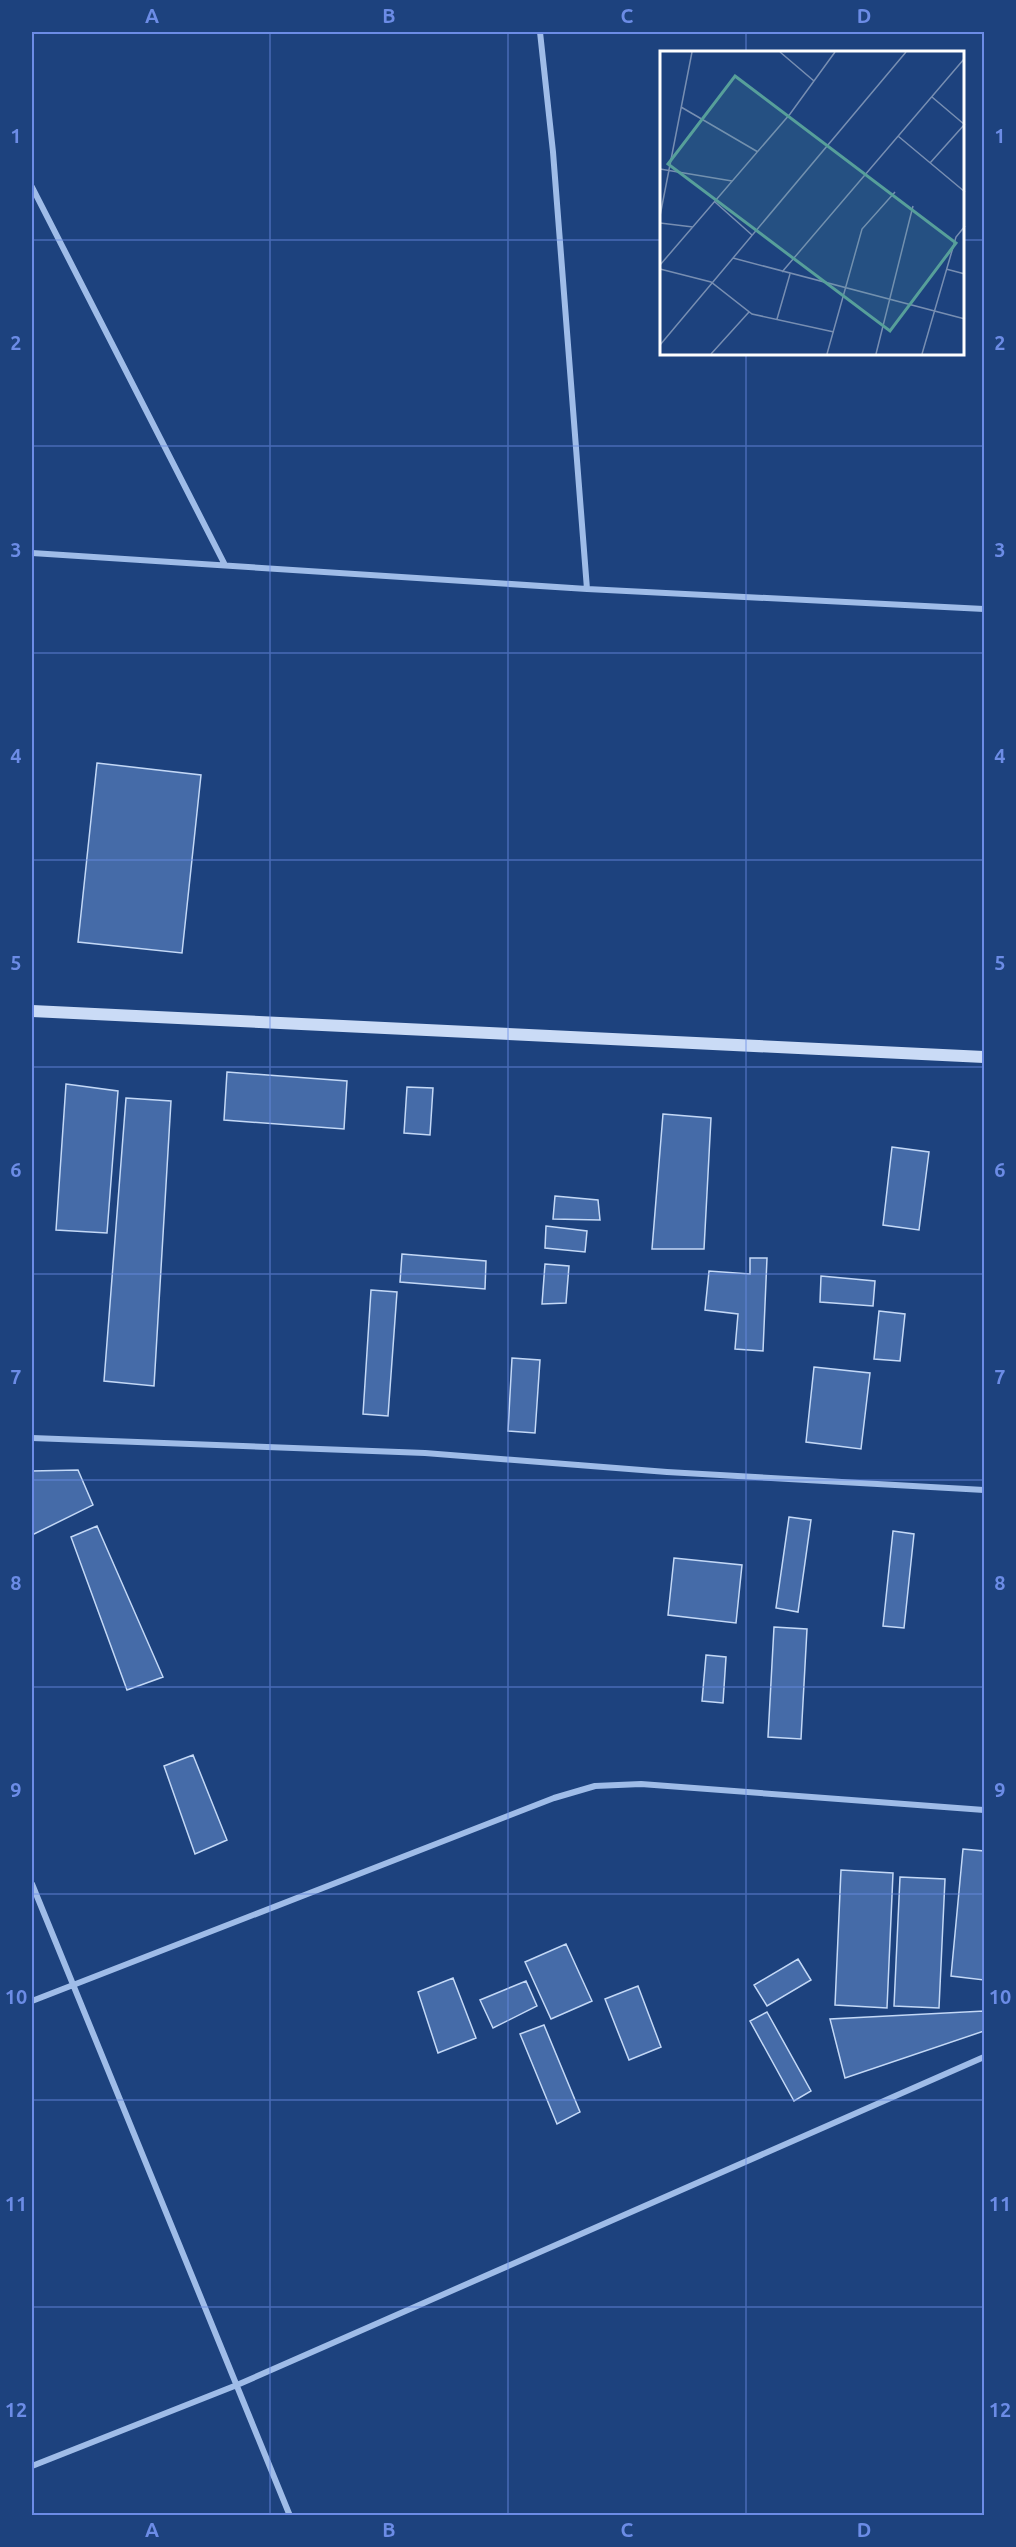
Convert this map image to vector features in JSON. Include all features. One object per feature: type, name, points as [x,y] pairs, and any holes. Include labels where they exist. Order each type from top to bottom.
[{"type":"street","points":[[540,32],[553,152],[587,589]]},
{"type":"street","points":[[32,187],[225,566]]},
{"type":"street","points":[[32,553],[587,589],[984,609]]},
{"type":"street","points":[[32,1011],[984,1057]]},
{"type":"street","points":[[32,1438],[425,1453],[667,1472],[984,1490]]},
{"type":"street","points":[[32,2001],[554,1797],[595,1786],[641,1784],[984,1810]]},
{"type":"street","points":[[32,1884],[290,2516]]},
{"type":"street","points":[[32,2466],[237,2385],[984,2057]]},
{"type":"building","points":[[97,763],[201,775],[182,953],[78,942]]},
{"type":"building","points":[[227,1072],[347,1081],[344,1129],[224,1120]]},
{"type":"building","points":[[66,1084],[118,1091],[107,1233],[56,1230]]},
{"type":"building","points":[[407,1087],[433,1088],[430,1135],[404,1133]]},
{"type":"building","points":[[126,1098],[171,1101],[154,1386],[104,1381]]},
{"type":"building","points":[[663,1114],[711,1118],[704,1249],[652,1249]]},
{"type":"building","points":[[892,1147],[929,1152],[919,1230],[883,1225]]},
{"type":"building","points":[[555,1196],[598,1200],[600,1220],[553,1219]]},
{"type":"building","points":[[546,1226],[587,1231],[585,1252],[545,1248]]},
{"type":"building","points":[[402,1254],[486,1261],[485,1289],[400,1282]]},
{"type":"building","points":[[750,1258],[767,1258],[763,1351],[735,1349],[738,1314],[705,1310],[709,1271],[750,1274]]},
{"type":"building","points":[[545,1264],[569,1266],[566,1303],[542,1304]]},
{"type":"building","points":[[821,1276],[875,1281],[873,1306],[820,1302]]},
{"type":"building","points":[[371,1290],[397,1292],[388,1416],[363,1414]]},
{"type":"building","points":[[879,1311],[905,1314],[900,1361],[874,1359]]},
{"type":"building","points":[[512,1358],[540,1360],[535,1433],[508,1431]]},
{"type":"building","points":[[814,1367],[870,1373],[861,1449],[806,1442]]},
{"type":"building","points":[[78,1470],[93,1505],[32,1535],[32,1471]]},
{"type":"building","points":[[789,1517],[811,1520],[798,1612],[776,1608]]},
{"type":"building","points":[[97,1526],[163,1677],[127,1690],[71,1537]]},
{"type":"building","points":[[893,1531],[914,1534],[904,1628],[883,1626]]},
{"type":"building","points":[[674,1558],[742,1565],[736,1623],[668,1615]]},
{"type":"building","points":[[774,1627],[807,1629],[801,1739],[768,1737]]},
{"type":"building","points":[[706,1655],[726,1657],[723,1703],[702,1701]]},
{"type":"building","points":[[193,1755],[227,1840],[195,1854],[164,1766]]},
{"type":"building","points":[[963,1849],[984,1851],[984,1980],[951,1976]]},
{"type":"building","points":[[841,1870],[893,1873],[887,2008],[835,2005]]},
{"type":"building","points":[[900,1877],[945,1879],[939,2008],[894,2006]]},
{"type":"building","points":[[566,1944],[592,2001],[551,2019],[525,1962]]},
{"type":"building","points":[[798,1959],[811,1980],[767,2006],[754,1985]]},
{"type":"building","points":[[453,1978],[476,2038],[438,2053],[418,1992]]},
{"type":"building","points":[[526,1981],[537,2006],[493,2028],[480,2000]]},
{"type":"building","points":[[638,1986],[661,2047],[629,2060],[605,1999]]},
{"type":"building","points":[[984,2011],[984,2031],[845,2078],[830,2019]]},
{"type":"building","points":[[767,2012],[811,2091],[794,2101],[750,2021]]},
{"type":"building","points":[[544,2025],[580,2112],[557,2124],[520,2034]]}]
